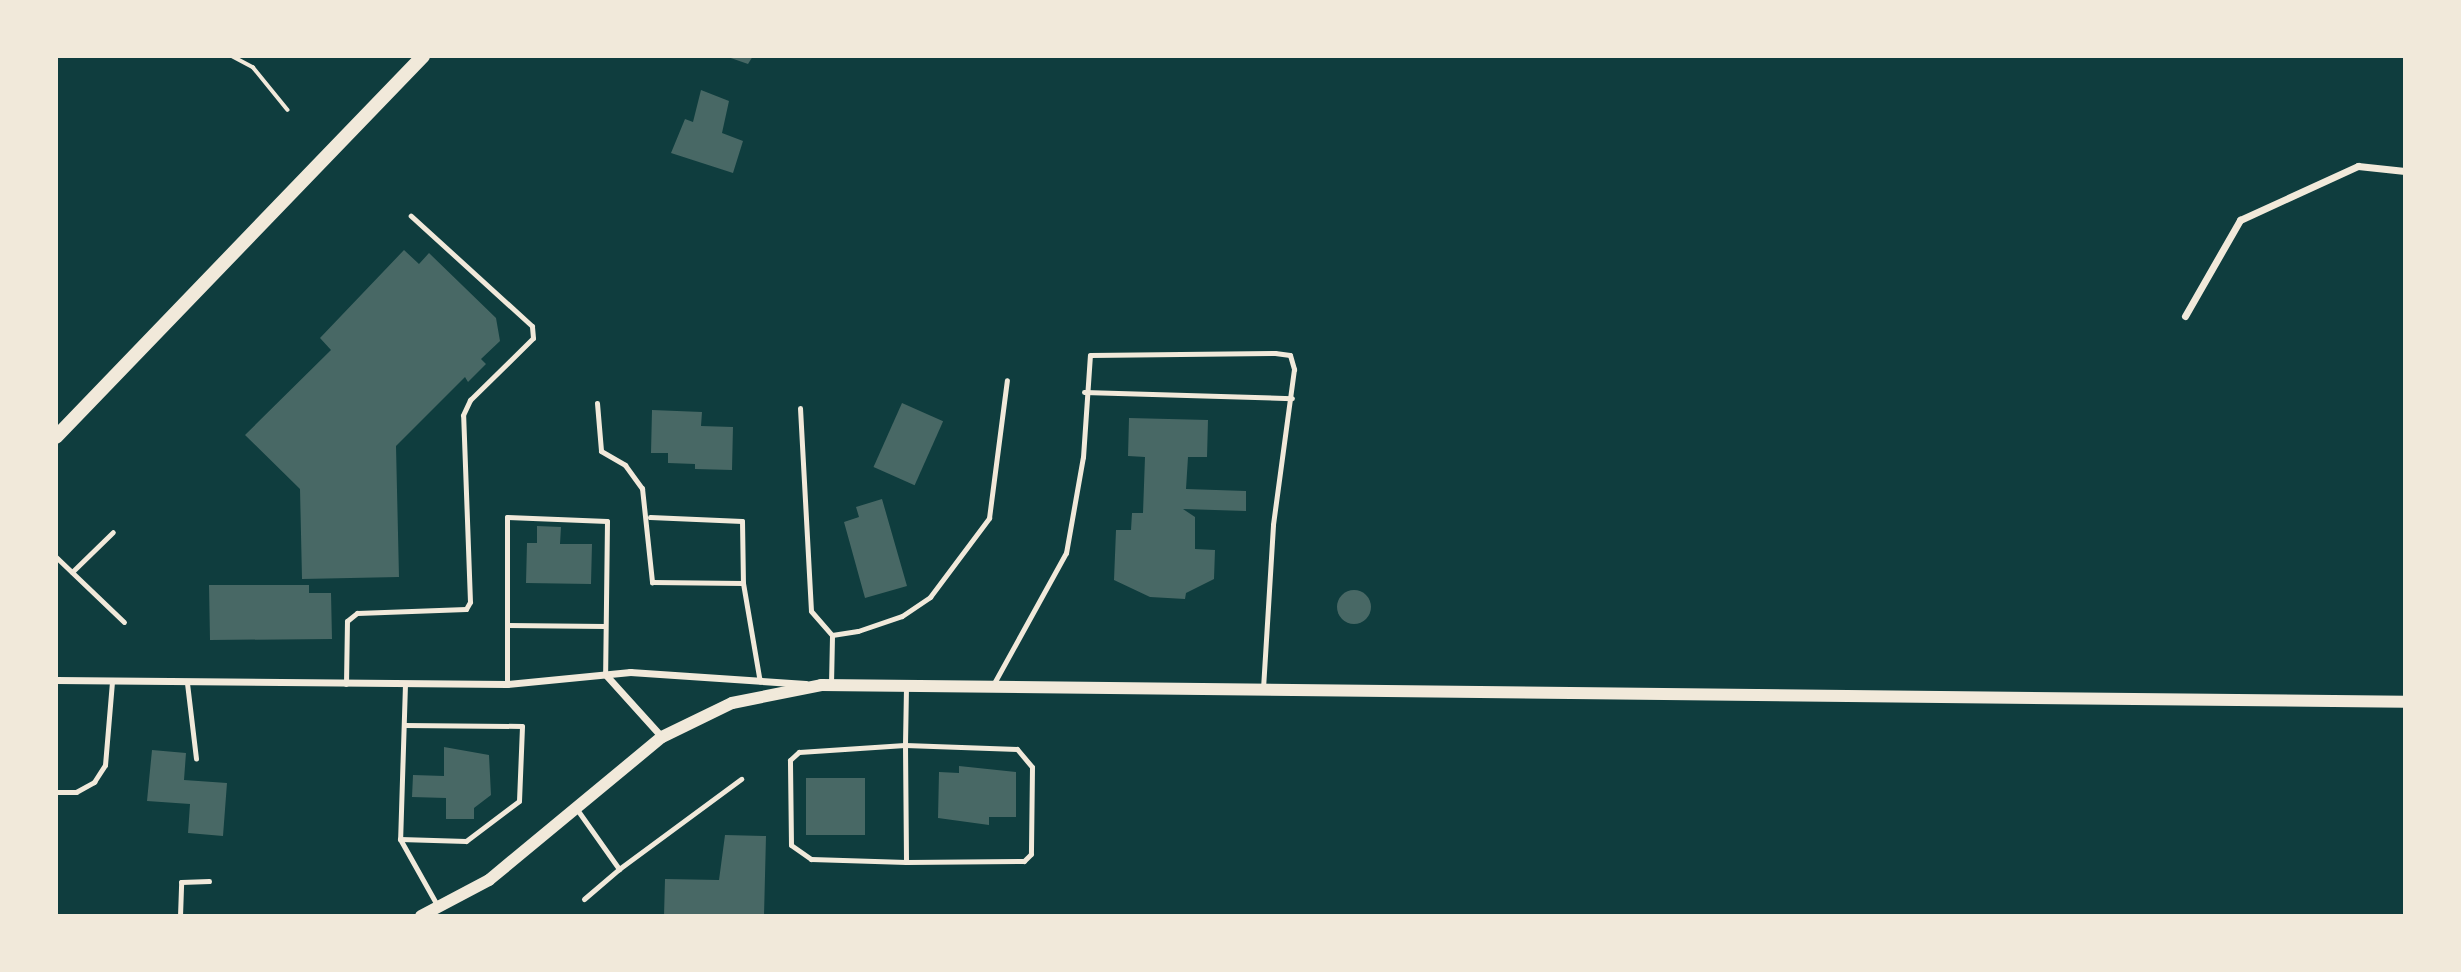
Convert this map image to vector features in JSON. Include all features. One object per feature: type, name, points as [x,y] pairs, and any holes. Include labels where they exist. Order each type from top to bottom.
[{"type":"main road","points":[[56,437],[423,56]]},
{"type":"street","points":[[2185,316],[2240,220],[2358,166],[2405,171]]},
{"type":"street","points":[[56,680],[507,684],[605,674],[826,685],[2405,702]]},
{"type":"street","points":[[605,674],[662,737]]},
{"type":"street","points":[[421,916],[489,880],[662,737],[732,703],[826,685]]},
{"type":"lane","points":[[346,684],[347,621],[357,613],[466,609],[470,602],[464,415],[470,401],[533,338],[532,326],[411,215]]},
{"type":"lane","points":[[993,685],[1066,553],[1083,457],[1087,361],[1098,352],[1275,353],[1293,358],[1292,398],[1273,525],[1263,690]]},
{"type":"lane","points":[[832,635],[902,616],[930,597],[989,518],[1007,380]]},
{"type":"lane","points":[[1084,392],[1292,398]]},
{"type":"lane","points":[[597,403],[601,450],[625,465],[642,488],[650,517],[652,582],[743,583]]},
{"type":"lane","points":[[800,408],[811,611],[832,635],[826,685]]},
{"type":"lane","points":[[650,517],[739,516],[743,583],[760,682]]},
{"type":"lane","points":[[507,684],[507,517],[607,521],[605,674]]},
{"type":"lane","points":[[72,572],[113,532]]},
{"type":"lane","points":[[56,557],[124,622]]},
{"type":"lane","points":[[507,625],[606,626]]},
{"type":"lane","points":[[56,792],[76,792],[105,765],[112,681]]},
{"type":"lane","points":[[187,682],[197,758]]},
{"type":"lane","points":[[405,684],[400,839],[438,908]]},
{"type":"lane","points":[[906,684],[906,862]]},
{"type":"lane","points":[[400,839],[466,841],[519,801],[522,726],[404,726]]},
{"type":"lane","points":[[905,746],[1017,749],[1032,767],[1031,854],[1024,861],[906,862],[811,859],[791,845],[790,760],[799,751],[905,746]]},
{"type":"lane","points":[[584,899],[619,869],[741,779]]},
{"type":"lane","points":[[576,808],[619,869]]},
{"type":"lane","points":[[180,916],[181,882],[209,881]]},
{"type":"path","points":[[232,56],[254,67],[288,110]]},
{"type":"building","points":[[725,56],[753,56],[748,64]]},
{"type":"building","points":[[701,90],[729,101],[722,133],[743,141],[733,173],[671,153],[685,119],[693,122]]},
{"type":"building","points":[[404,250],[419,264],[429,253],[496,318],[500,341],[481,359],[486,364],[468,382],[465,377],[396,446],[399,577],[302,579],[300,489],[245,435],[331,350],[320,338]]},
{"type":"building","points":[[902,403],[943,421],[915,485],[874,467]]},
{"type":"building","points":[[652,410],[702,412],[701,426],[733,427],[732,470],[695,469],[695,464],[668,463],[668,453],[651,453]]},
{"type":"building","points":[[1129,418],[1208,420],[1207,457],[1188,457],[1186,489],[1246,491],[1246,511],[1183,509],[1195,517],[1195,549],[1215,550],[1214,579],[1186,593],[1185,599],[1150,597],[1114,580],[1116,530],[1131,530],[1132,513],[1143,513],[1145,457],[1128,456]]},
{"type":"building","points":[[882,499],[907,586],[865,598],[844,522],[859,517],[856,507]]},
{"type":"building","points":[[537,526],[561,527],[560,544],[592,544],[591,584],[526,583],[527,543],[537,543]]},
{"type":"building","points":[[209,585],[309,585],[309,593],[331,593],[332,639],[210,640]]},
{"type":"building","points":[[1354,590],[1366,595],[1371,607],[1366,619],[1354,624],[1342,619],[1337,607],[1342,595]]},
{"type":"building","points":[[444,747],[489,755],[491,795],[474,808],[474,819],[446,819],[446,798],[412,797],[413,775],[444,776]]},
{"type":"building","points":[[152,750],[186,753],[184,780],[227,783],[223,836],[188,833],[190,804],[147,801]]},
{"type":"building","points":[[959,766],[1016,772],[1016,817],[989,817],[989,825],[938,818],[939,772],[959,773]]},
{"type":"building","points":[[806,778],[865,778],[865,835],[806,835]]},
{"type":"building","points":[[725,835],[766,836],[764,916],[664,916],[665,879],[719,880]]}]
